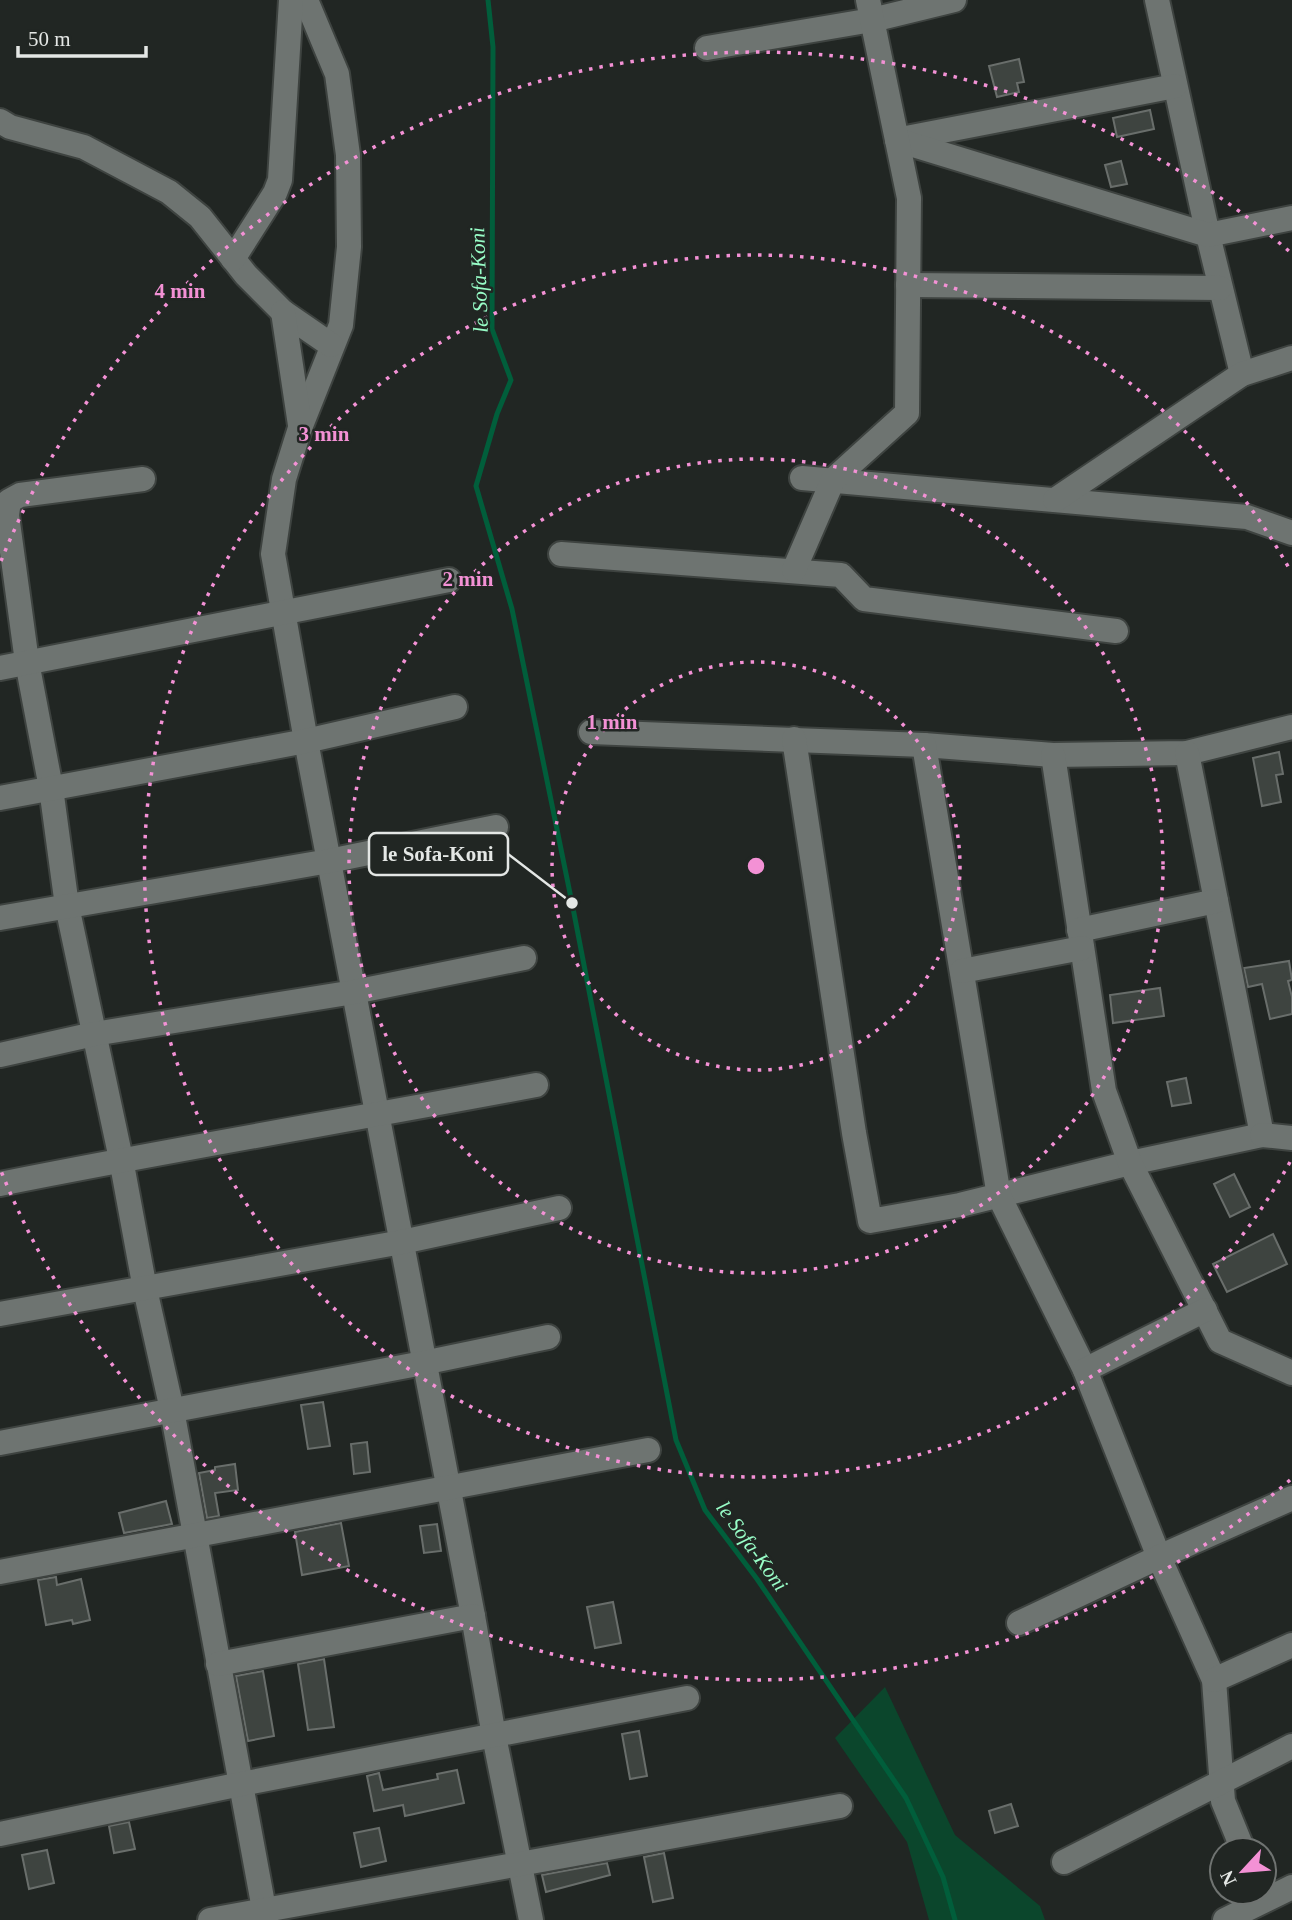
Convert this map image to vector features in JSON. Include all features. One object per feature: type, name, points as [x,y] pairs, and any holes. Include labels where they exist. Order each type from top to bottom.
[{"type":"street","points":[[233,259],[275,193],[280,180],[291,0]]},
{"type":"street","points":[[306,0],[337,74],[348,155],[349,247],[341,325],[300,428],[284,479],[273,554],[306,741],[531,1920]]},
{"type":"street","points":[[707,48],[870,10],[954,0]]},
{"type":"street","points":[[1157,0],[1220,288],[1242,374]]},
{"type":"street","points":[[794,570],[833,480],[907,413],[909,198],[870,10]]},
{"type":"street","points":[[897,140],[1175,86]]},
{"type":"street","points":[[0,121],[10,127],[84,148],[169,192],[200,217],[233,259],[283,312],[331,345]]},
{"type":"street","points":[[897,140],[1208,234],[1292,218]]},
{"type":"street","points":[[908,285],[1220,288]]},
{"type":"street","points":[[283,312],[300,428]]},
{"type":"street","points":[[1055,500],[1242,374],[1292,358]]},
{"type":"street","points":[[802,478],[1247,517],[1292,533]]},
{"type":"street","points":[[143,479],[20,495],[9,501],[7,515],[27,662],[51,788],[67,906],[172,1410],[265,1915]]},
{"type":"street","points":[[561,554],[841,575],[864,599],[1115,631]]},
{"type":"street","points":[[0,668],[449,580]]},
{"type":"street","points":[[0,798],[306,741],[455,707]]},
{"type":"street","points":[[591,732],[924,745],[1053,755],[1187,753],[1292,727]]},
{"type":"street","points":[[794,739],[870,1221],[960,1205],[1130,1163],[1262,1135],[1292,1138]]},
{"type":"street","points":[[924,745],[999,1196],[1086,1370],[1159,1557],[1214,1680],[1223,1801],[1237,1836]]},
{"type":"street","points":[[1187,753],[1262,1135]]},
{"type":"street","points":[[1053,755],[1104,1091],[1130,1163],[1220,1341],[1292,1373]]},
{"type":"street","points":[[0,918],[329,861],[496,827]]},
{"type":"street","points":[[962,971],[1216,901]]},
{"type":"street","points":[[0,1055],[94,1034],[354,992],[524,958]]},
{"type":"street","points":[[0,1184],[121,1159],[536,1085]]},
{"type":"street","points":[[0,1314],[402,1242],[559,1208]]},
{"type":"street","points":[[1086,1370],[1205,1310]]},
{"type":"street","points":[[0,1443],[548,1337]]},
{"type":"street","points":[[0,1572],[648,1450]]},
{"type":"street","points":[[1019,1623],[1292,1498]]},
{"type":"street","points":[[218,1664],[473,1616]]},
{"type":"street","points":[[1214,1680],[1292,1645]]},
{"type":"street","points":[[0,1834],[241,1784],[687,1698]]},
{"type":"street","points":[[1064,1862],[1292,1746]]},
{"type":"street","points":[[210,1920],[265,1915],[520,1864],[840,1805]]},
{"type":"street","points":[[1226,1920],[1260,1906]]},
{"type":"green space","points":[[885,1687],[955,1835],[1040,1906],[1045,1920],[929,1920],[907,1842],[835,1738]]},
{"type":"building","points":[[1019,59],[1024,82],[1017,83],[1019,92],[997,97],[989,66]]},
{"type":"building","points":[[1150,110],[1154,129],[1117,137],[1113,118]]},
{"type":"building","points":[[1121,161],[1127,184],[1111,187],[1105,165]]},
{"type":"building","points":[[1279,752],[1283,774],[1276,775],[1281,802],[1262,806],[1253,758]]},
{"type":"building","points":[[1289,961],[1292,980],[1288,981],[1292,1014],[1270,1019],[1262,984],[1248,987],[1244,968]]},
{"type":"building","points":[[1160,988],[1164,1016],[1113,1023],[1110,995]]},
{"type":"building","points":[[1186,1078],[1191,1103],[1172,1106],[1167,1082]]},
{"type":"building","points":[[1234,1174],[1250,1207],[1230,1217],[1214,1184]]},
{"type":"building","points":[[1273,1234],[1287,1264],[1227,1292],[1213,1264]]},
{"type":"building","points":[[323,1402],[330,1446],[308,1449],[301,1405]]},
{"type":"building","points":[[367,1442],[370,1472],[354,1474],[351,1444]]},
{"type":"building","points":[[235,1464],[238,1490],[215,1493],[219,1516],[207,1518],[199,1473]]},
{"type":"building","points":[[166,1501],[172,1524],[124,1533],[119,1513]]},
{"type":"building","points":[[341,1523],[349,1566],[302,1575],[295,1532]]},
{"type":"building","points":[[437,1524],[441,1551],[424,1553],[420,1526]]},
{"type":"building","points":[[56,1577],[57,1585],[81,1579],[90,1620],[46,1625],[38,1580]]},
{"type":"building","points":[[613,1602],[621,1643],[595,1648],[587,1607]]},
{"type":"building","points":[[324,1659],[334,1727],[308,1730],[298,1664]]},
{"type":"building","points":[[263,1671],[274,1736],[248,1741],[236,1676]]},
{"type":"building","points":[[639,1731],[647,1776],[630,1779],[622,1734]]},
{"type":"building","points":[[457,1770],[464,1803],[405,1816],[403,1805],[374,1811],[367,1776],[379,1773],[383,1790],[438,1779],[437,1774]]},
{"type":"building","points":[[1011,1804],[1018,1826],[995,1833],[989,1811]]},
{"type":"building","points":[[129,1822],[135,1849],[114,1853],[109,1826]]},
{"type":"building","points":[[379,1828],[386,1861],[361,1867],[354,1833]]},
{"type":"building","points":[[47,1850],[54,1883],[29,1889],[22,1855]]},
{"type":"building","points":[[664,1853],[673,1898],[653,1902],[644,1857]]},
{"type":"building","points":[[607,1863],[610,1875],[546,1892],[542,1875]]},
{"type":"waterway","name":"le Sofa-Koni","points":[[488,0],[493,47],[492,329],[511,380],[497,414],[476,486],[512,609],[676,1440],[705,1510],[757,1579],[906,1798],[943,1877],[955,1920]]},
{"type":"place","name":"le Sofa-Koni","points":[[572,903]]}]
